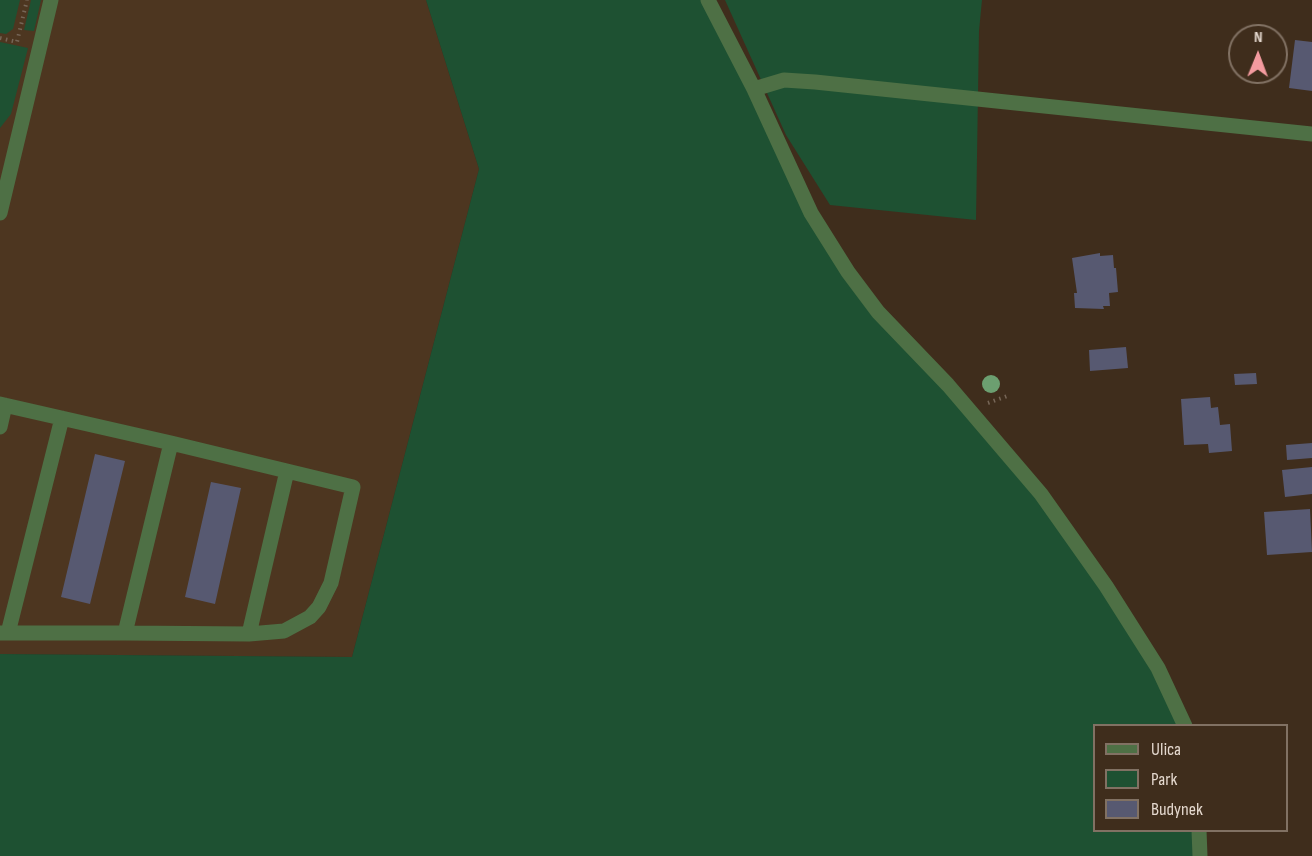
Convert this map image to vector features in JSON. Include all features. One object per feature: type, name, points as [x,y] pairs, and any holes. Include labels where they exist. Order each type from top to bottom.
[{"type":"street","points":[[0,212],[5,172],[51,0]]},
{"type":"street","points":[[708,0],[754,89],[811,213],[848,272],[878,312],[948,385],[1041,494],[1106,586],[1158,668],[1184,724]]},
{"type":"street","points":[[754,89],[784,80],[815,82],[1312,134]]},
{"type":"street","points":[[0,427],[3,404],[353,487],[331,583],[319,607],[297,625],[284,631],[249,634],[4,633],[62,418]]},
{"type":"street","points":[[125,633],[171,443]]},
{"type":"street","points":[[249,634],[287,471]]},
{"type":"street","points":[[1199,832],[1200,856]]},
{"type":"path","points":[[0,38],[17,42],[27,0]]},
{"type":"shaded area","points":[[0,0],[426,0],[479,169],[352,657],[0,654]]},
{"type":"green space","points":[[0,0],[20,0],[13,29],[6,34],[0,33]]},
{"type":"green space","points":[[31,0],[41,0],[34,31],[24,30]]},
{"type":"green space","points":[[426,0],[708,0],[848,272],[948,385],[1106,586],[1184,724],[1093,724],[1093,832],[1199,832],[1200,856],[0,856],[0,654],[352,657],[479,169]]},
{"type":"green space","points":[[725,0],[982,0],[979,31],[976,220],[830,205],[786,135]]},
{"type":"green space","points":[[0,42],[28,48],[11,114],[0,128]]},
{"type":"building","points":[[1295,40],[1312,42],[1312,91],[1289,88]]},
{"type":"building","points":[[1100,253],[1100,256],[1113,255],[1118,292],[1109,293],[1110,306],[1103,306],[1104,309],[1075,308],[1074,293],[1077,293],[1072,258]]},
{"type":"building","points":[[1126,347],[1128,368],[1090,371],[1089,350]]},
{"type":"building","points":[[1256,373],[1257,384],[1235,385],[1234,374]]},
{"type":"building","points":[[1210,397],[1211,408],[1218,407],[1220,425],[1230,424],[1232,451],[1209,453],[1208,444],[1184,445],[1181,399]]},
{"type":"building","points":[[1312,443],[1312,458],[1287,460],[1286,445]]},
{"type":"building","points":[[95,454],[125,461],[90,604],[61,597]]},
{"type":"building","points":[[1312,467],[1312,494],[1285,497],[1282,470]]},
{"type":"building","points":[[211,482],[241,488],[215,604],[185,597]]},
{"type":"building","points":[[1310,509],[1312,552],[1267,555],[1264,512]]}]
